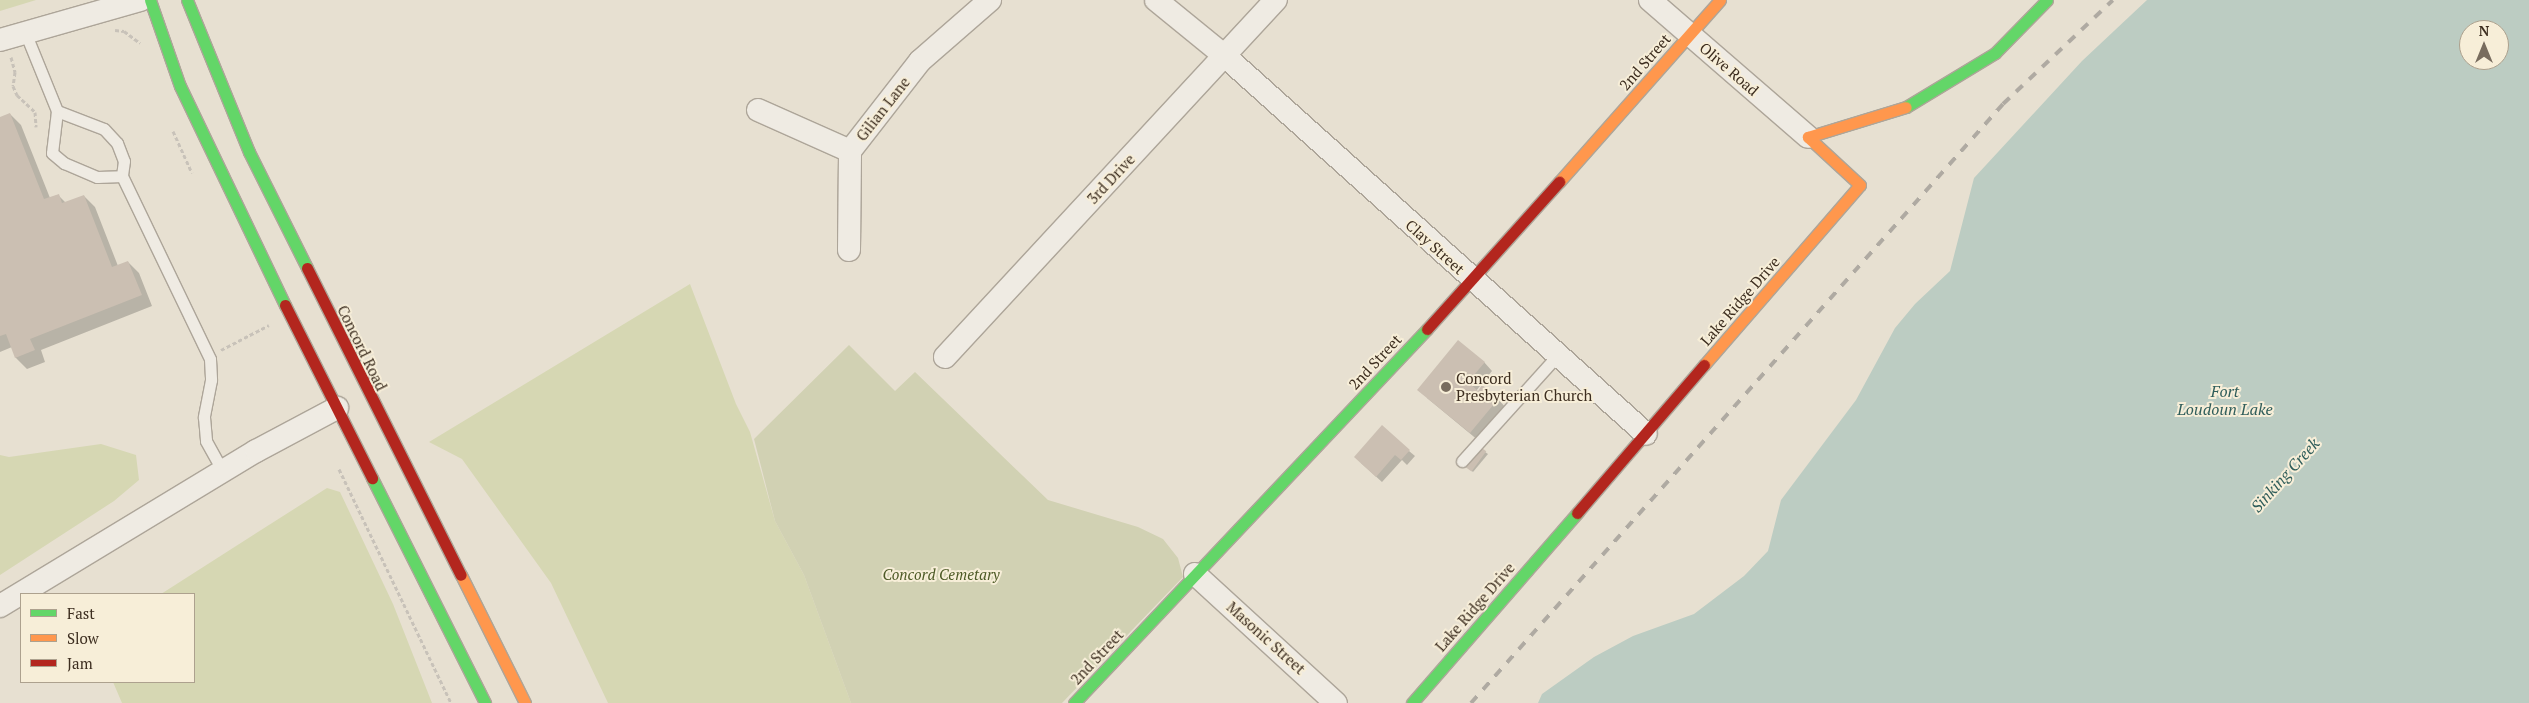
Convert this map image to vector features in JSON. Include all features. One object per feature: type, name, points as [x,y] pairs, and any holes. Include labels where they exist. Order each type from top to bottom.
[{"type":"street","points":[[5,46],[25,32],[140,0]]},
{"type":"street","name":"Concord Road","points":[[150,0],[199,130],[355,401],[525,703]]},
{"type":"street","name":"Concord Road","points":[[187,0],[249,152],[485,703]]},
{"type":"street","name":"Gilian Lane","points":[[849,250],[850,151],[920,61],[990,0]]},
{"type":"street","points":[[1156,0],[1226,57]]},
{"type":"street","name":"3rd Drive","points":[[945,357],[1226,57],[1276,0]]},
{"type":"street","name":"Olive Road","points":[[1650,0],[1808,138]]},
{"type":"street","name":"2nd Street","points":[[1074,703],[1472,281],[1720,0]]},
{"type":"street","points":[[1808,138],[1911,106],[1995,54],[2047,0]]},
{"type":"street","name":"Clay Street","points":[[1226,57],[1472,281],[1646,434]]},
{"type":"street","points":[[758,110],[850,151]]},
{"type":"street","name":"Lake Ridge Drive","points":[[1412,703],[1860,185],[1808,138]]},
{"type":"street","points":[[22,593],[277,439],[355,401]]},
{"type":"street","name":"Masonic Street","points":[[1195,574],[1336,703]]},
{"type":"street","points":[[0,606],[20,594]]},
{"type":"lane","points":[[25,32],[57,111],[52,153],[58,160],[97,177],[122,176]]},
{"type":"lane","points":[[57,111],[104,129],[117,143],[124,161],[122,176],[208,355],[211,380],[204,417],[206,441],[223,472]]},
{"type":"lane","points":[[1462,460],[1557,356]]},
{"type":"path","points":[[5,46],[16,72],[13,86],[17,95],[35,112],[36,127]]},
{"type":"path","points":[[208,355],[269,325]]},
{"type":"green space","points":[[0,0],[36,0],[0,11]]},
{"type":"green space","points":[[690,284],[736,404],[750,432],[775,521],[804,575],[851,703],[608,703],[551,583],[462,459],[429,442]]},
{"type":"green space","name":"Concord Cemetary","points":[[849,345],[895,391],[915,372],[1048,500],[1138,527],[1163,539],[1178,558],[1183,577],[1062,703],[851,703],[804,575],[775,521],[754,439]]},
{"type":"green space","points":[[101,444],[136,455],[139,480],[114,501],[0,575],[0,455],[9,457]]},
{"type":"green space","points":[[327,488],[340,492],[393,604],[432,703],[122,703],[113,683],[195,683],[195,593],[163,593]]},
{"type":"water","name":"Fort Loudoun Lake","points":[[2147,0],[2529,0],[2529,703],[1538,703],[1542,694],[1594,657],[1633,636],[1694,614],[1744,576],[1768,551],[1781,500],[1856,400],[1895,328],[1915,304],[1950,271],[1974,178],[2082,61]]},
{"type":"building","points":[[10,113],[44,199],[59,194],[62,203],[84,195],[112,267],[128,261],[142,295],[30,339],[35,350],[15,358],[6,334],[0,336],[0,117]]},
{"type":"building","name":"Concord Presbyterian Church","points":[[1458,340],[1485,362],[1468,382],[1478,391],[1482,385],[1499,398],[1470,433],[1417,390]]},
{"type":"building","points":[[1382,425],[1410,450],[1401,460],[1395,455],[1376,477],[1354,457]]},
{"type":"building","points":[[1479,446],[1486,451],[1472,472],[1464,466]]},
{"type":"railway","points":[[1471,703],[2003,104],[2113,0]]},
{"type":"traffic: fast","points":[[150,0],[180,86],[285,305]]},
{"type":"traffic: fast","points":[[187,0],[249,152],[307,268]]},
{"type":"traffic: fast","points":[[1906,107],[1995,53],[2047,0]]},
{"type":"traffic: fast","points":[[1074,703],[1427,329]]},
{"type":"traffic: fast","points":[[372,478],[485,703]]},
{"type":"traffic: fast","points":[[1412,703],[1577,513]]},
{"type":"traffic: slow","points":[[1559,182],[1720,0]]},
{"type":"traffic: slow","points":[[1704,365],[1860,185],[1808,137],[1906,107]]},
{"type":"traffic: slow","points":[[461,575],[525,703]]},
{"type":"traffic: jam","points":[[1427,329],[1559,182]]},
{"type":"traffic: jam","points":[[307,268],[461,575]]},
{"type":"traffic: jam","points":[[285,305],[372,478]]},
{"type":"traffic: jam","points":[[1577,513],[1704,365]]},
{"type":"place","name":"Concord Presbyterian Church","points":[[1446,387]]},
{"type":"water label","name":"Sinking Creek","points":[[2285,475]]}]
